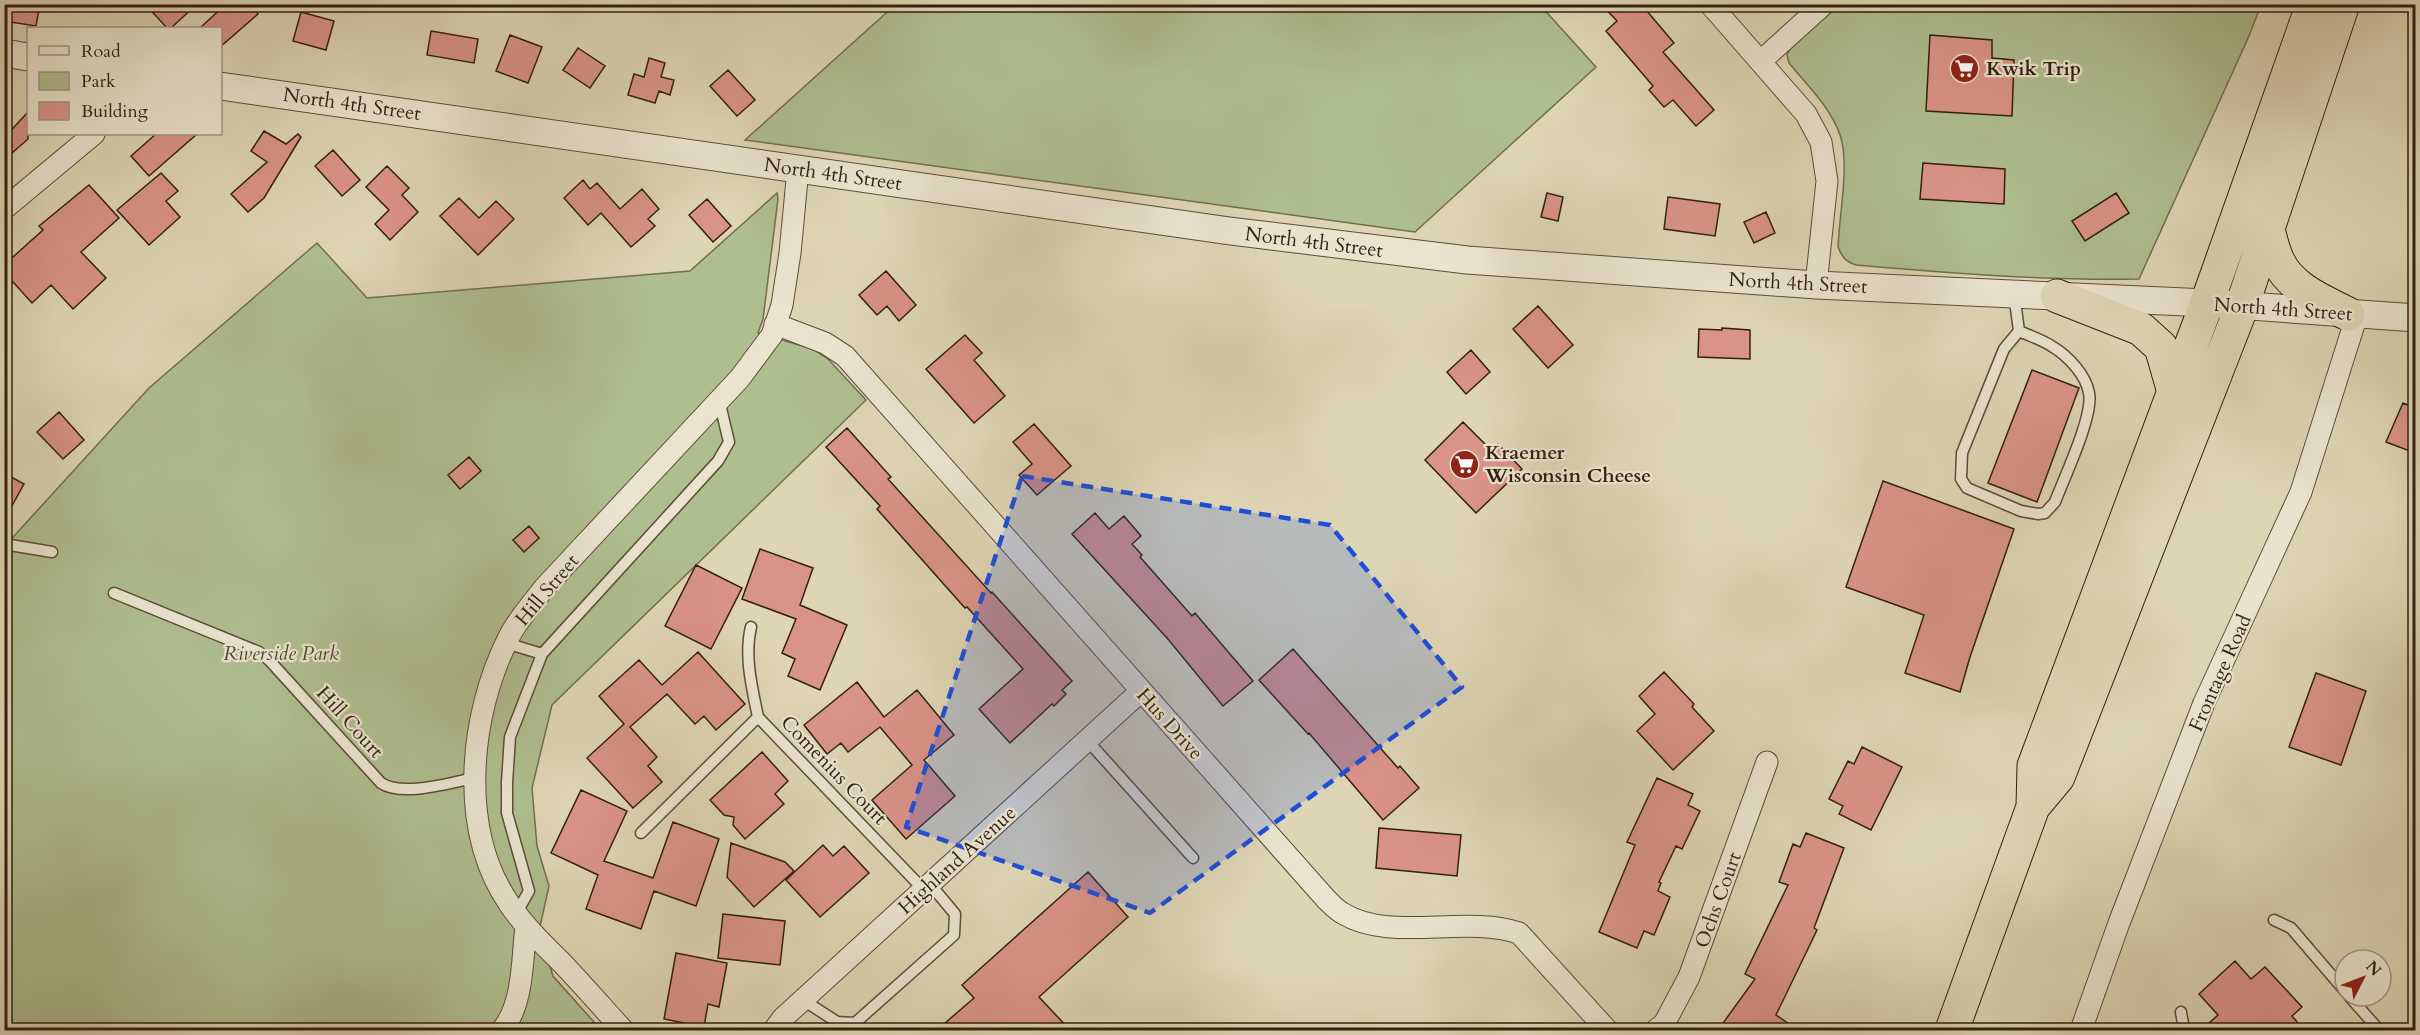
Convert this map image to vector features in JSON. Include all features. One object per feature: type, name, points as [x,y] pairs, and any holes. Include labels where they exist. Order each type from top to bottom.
[{"type":"highway","points":[[1952,1030],[2033,807],[2034,766],[2207,303],[2313,4]]},
{"type":"highway","points":[[2033,807],[2058,777],[2242,306],[2343,4]]},
{"type":"highway","points":[[2268,230],[2278,262],[2292,280],[2310,294],[2353,314]]},
{"type":"highway","points":[[2057,296],[2141,329],[2161,346],[2174,392]]},
{"type":"street","points":[[1710,4],[1806,114],[1821,142],[1827,181],[1816,285]]},
{"type":"street","points":[[1761,61],[1824,4]]},
{"type":"street","points":[[4,53],[27,57]]},
{"type":"street","name":"North 4th Street","points":[[222,86],[1230,231],[1467,260],[1816,285],[2207,303],[2415,318]]},
{"type":"street","points":[[4,209],[93,135]]},
{"type":"street","name":"Hill Street","points":[[623,1030],[521,920],[498,886],[482,842],[474,778],[483,708],[498,659],[506,642],[523,614],[544,587],[759,354],[782,305],[790,253],[798,169]]},
{"type":"street","name":"Frontage Road","points":[[2081,1030],[2119,923],[2204,703],[2301,492],[2353,314]]},
{"type":"street","name":"Hus Drive","points":[[775,324],[825,343],[845,356],[1326,899],[1342,914],[1371,925],[1471,926],[1504,928],[1519,933],[1607,1030]]},
{"type":"street","name":"Highland Avenue","points":[[774,1030],[783,1018],[1141,691]]},
{"type":"street","name":"Ochs Court","points":[[1656,1030],[1664,1024],[1689,976],[1767,762]]},
{"type":"street","points":[[501,1030],[513,1010],[518,992],[521,920]]},
{"type":"lane","points":[[2014,294],[2019,331],[2004,349],[1962,453],[1961,479],[1967,488],[2021,511],[2038,514],[2045,513],[2055,502],[2089,411],[2090,394],[2084,379],[2073,364],[2053,347],[2019,331]]},
{"type":"lane","points":[[521,920],[529,891],[507,813],[510,737],[542,654],[718,461],[729,442],[719,400]]},
{"type":"lane","points":[[4,544],[52,552]]},
{"type":"lane","name":"Hill Court","points":[[114,593],[259,652],[276,667],[381,783],[389,788],[424,788],[474,778]]},
{"type":"lane","points":[[751,627],[748,639],[752,686],[758,717]]},
{"type":"lane","points":[[506,642],[542,654]]},
{"type":"lane","name":"Comenius Court","points":[[641,833],[758,717],[955,914],[954,935],[855,1023],[837,1022],[803,1000]]},
{"type":"lane","points":[[1087,740],[1193,858]]},
{"type":"lane","points":[[2274,920],[2291,928],[2333,977]]},
{"type":"lane","points":[[2360,1008],[2379,1030]]},
{"type":"lane","points":[[2181,1012],[2184,1030]]},
{"type":"highlighted area","points":[[1022,476],[1330,525],[1462,687],[1150,913],[906,827]]},
{"type":"green space","points":[[895,5],[1540,5],[1596,67],[1415,232],[745,140]]},
{"type":"green space","points":[[1838,5],[2261,5],[2139,279],[2103,279],[2032,278],[1927,271],[1856,265],[1845,259],[1838,247],[1844,175],[1840,135],[1831,115],[1789,63],[1787,55],[1791,46]]},
{"type":"green space","name":"Riverside Park","points":[[777,193],[763,319],[758,333],[813,349],[827,358],[866,400],[552,705],[532,788],[537,846],[549,886],[539,931],[553,976],[601,1030],[5,1030],[4,547],[149,388],[317,243],[367,298],[690,271]]},
{"type":"building","points":[[4,4],[40,4],[36,26],[4,21]]},
{"type":"building","points":[[145,4],[197,4],[172,27],[166,27]]},
{"type":"building","points":[[226,4],[249,4],[258,14],[222,45],[222,27],[201,27]]},
{"type":"building","points":[[1601,4],[1641,4],[1674,43],[1663,52],[1714,110],[1696,126],[1673,100],[1664,107],[1649,90],[1653,86],[1606,31],[1617,21]]},
{"type":"building","points":[[301,12],[334,21],[326,50],[293,41]]},
{"type":"building","points":[[431,31],[478,39],[474,63],[427,55]]},
{"type":"building","points":[[510,35],[542,47],[528,83],[496,71]]},
{"type":"building","points":[[1930,35],[1992,40],[1992,58],[2014,60],[2012,116],[1926,111]]},
{"type":"building","points":[[578,48],[605,66],[590,88],[563,70]]},
{"type":"building","points":[[649,58],[665,63],[661,77],[674,80],[670,95],[659,91],[655,103],[628,95],[634,74],[644,77]]},
{"type":"building","points":[[728,70],[755,100],[737,116],[710,86]]},
{"type":"building","points":[[27,113],[28,139],[4,160],[4,138]]},
{"type":"building","points":[[264,131],[286,144],[298,134],[301,137],[264,198],[248,212],[231,194],[267,162],[251,151]]},
{"type":"building","points":[[155,135],[196,135],[149,176],[131,156]]},
{"type":"building","points":[[333,150],[360,180],[342,196],[315,166]]},
{"type":"building","points":[[1923,163],[2005,169],[2004,204],[1920,199]]},
{"type":"building","points":[[387,166],[409,188],[402,195],[418,212],[390,240],[375,224],[389,210],[366,187]]},
{"type":"building","points":[[161,173],[178,191],[166,201],[180,217],[149,245],[117,210]]},
{"type":"building","points":[[583,180],[590,189],[597,183],[620,209],[642,189],[659,209],[648,219],[655,226],[631,247],[601,213],[588,225],[564,198]]},
{"type":"building","points":[[89,185],[119,218],[81,252],[106,278],[73,309],[51,285],[32,303],[4,272],[4,265],[43,230],[39,226]]},
{"type":"building","points":[[1547,193],[1563,197],[1558,221],[1541,217]]},
{"type":"building","points":[[2116,193],[2129,213],[2085,241],[2072,221]]},
{"type":"building","points":[[1668,197],[1720,204],[1715,236],[1664,229]]},
{"type":"building","points":[[459,198],[479,218],[496,201],[514,219],[478,255],[440,216]]},
{"type":"building","points":[[707,199],[731,226],[713,242],[689,215]]},
{"type":"building","points":[[1766,212],[1775,233],[1754,243],[1744,222]]},
{"type":"building","points":[[886,271],[916,305],[899,321],[887,306],[877,315],[859,295]]},
{"type":"building","points":[[1538,306],[1573,345],[1548,368],[1513,329]]},
{"type":"building","points":[[1722,328],[1750,330],[1750,359],[1698,357],[1699,329],[1722,330]]},
{"type":"building","points":[[965,335],[982,353],[974,360],[1005,396],[974,423],[926,369]]},
{"type":"building","points":[[1471,350],[1490,372],[1466,394],[1447,372]]},
{"type":"building","points":[[2032,370],[2079,388],[2037,502],[1988,483]]},
{"type":"building","points":[[2403,403],[2415,408],[2415,453],[2386,442]]},
{"type":"building","points":[[59,412],[84,440],[63,459],[37,432]]},
{"type":"building","points":[[1463,422],[1491,450],[1498,444],[1522,469],[1476,513],[1425,460]]},
{"type":"building","points":[[1034,424],[1071,466],[1037,495],[1019,475],[1032,464],[1013,442]]},
{"type":"building","points":[[847,428],[891,477],[888,479],[1072,681],[1062,690],[1066,694],[1054,706],[1052,704],[1010,743],[979,709],[1023,669],[877,509],[880,506],[826,447]]},
{"type":"building","points":[[469,457],[481,471],[460,489],[448,475]]},
{"type":"building","points":[[4,473],[24,484],[4,520]]},
{"type":"building","points":[[1883,481],[2014,529],[1960,692],[1905,673],[1924,615],[1846,587]]},
{"type":"building","points":[[1095,513],[1109,529],[1124,516],[1141,536],[1132,544],[1142,555],[1140,557],[1192,616],[1195,613],[1253,681],[1223,706],[1167,638],[1072,534]]},
{"type":"building","points":[[529,526],[539,538],[524,552],[513,540]]},
{"type":"building","points":[[760,549],[813,568],[800,605],[847,625],[820,690],[788,676],[795,659],[782,653],[796,619],[742,599]]},
{"type":"building","points":[[696,565],[742,588],[711,649],[665,626]]},
{"type":"building","points":[[1293,649],[1398,768],[1400,766],[1419,788],[1383,820],[1309,733],[1259,680]]},
{"type":"building","points":[[698,652],[745,704],[716,730],[704,716],[695,724],[667,694],[630,727],[657,757],[648,766],[662,782],[633,808],[587,758],[624,724],[599,696],[639,660],[662,685]]},
{"type":"building","points":[[1664,672],[1694,704],[1692,707],[1714,731],[1673,770],[1637,731],[1655,714],[1639,696]]},
{"type":"building","points":[[2316,673],[2366,691],[2341,765],[2289,747]]},
{"type":"building","points":[[857,682],[884,717],[917,690],[954,735],[924,760],[955,796],[906,839],[872,800],[912,765],[880,727],[848,752],[841,743],[827,754],[804,725]]},
{"type":"building","points":[[1862,747],[1902,767],[1871,830],[1839,814],[1843,806],[1829,799],[1848,761],[1854,764]]},
{"type":"building","points":[[762,752],[788,781],[775,794],[784,804],[745,839],[733,825],[734,817],[724,815],[710,800]]},
{"type":"building","points":[[1657,778],[1693,794],[1688,805],[1700,811],[1682,849],[1676,846],[1659,882],[1661,883],[1658,891],[1670,897],[1654,935],[1644,931],[1637,948],[1599,932],[1635,845],[1627,842]]},
{"type":"building","points":[[581,790],[627,811],[604,861],[653,878],[673,822],[719,839],[696,906],[654,891],[641,929],[586,909],[598,875],[551,853]]},
{"type":"building","points":[[1379,828],[1461,835],[1457,876],[1376,868]]},
{"type":"building","points":[[1806,833],[1844,848],[1814,928],[1817,930],[1776,1015],[1798,1030],[1718,1030],[1755,979],[1745,974],[1788,885],[1779,882],[1793,844],[1800,847]]},
{"type":"building","points":[[731,843],[785,862],[794,871],[754,907],[727,877]]},
{"type":"building","points":[[823,845],[833,856],[844,846],[869,873],[820,917],[786,880]]},
{"type":"building","points":[[1088,872],[1128,917],[1039,997],[1070,1030],[937,1030],[974,998],[962,985]]},
{"type":"building","points":[[723,914],[785,921],[780,965],[718,958]]},
{"type":"building","points":[[676,953],[727,963],[719,1007],[708,1004],[704,1027],[664,1019]]},
{"type":"building","points":[[2235,961],[2251,979],[2265,967],[2302,1007],[2292,1016],[2304,1030],[2201,1030],[2218,1015],[2199,994]]},
{"type":"place","name":"Kwik Trip","points":[[1965,68]]},
{"type":"place","name":"Kraemer Wisconsin Cheese","points":[[1464,464]]}]
